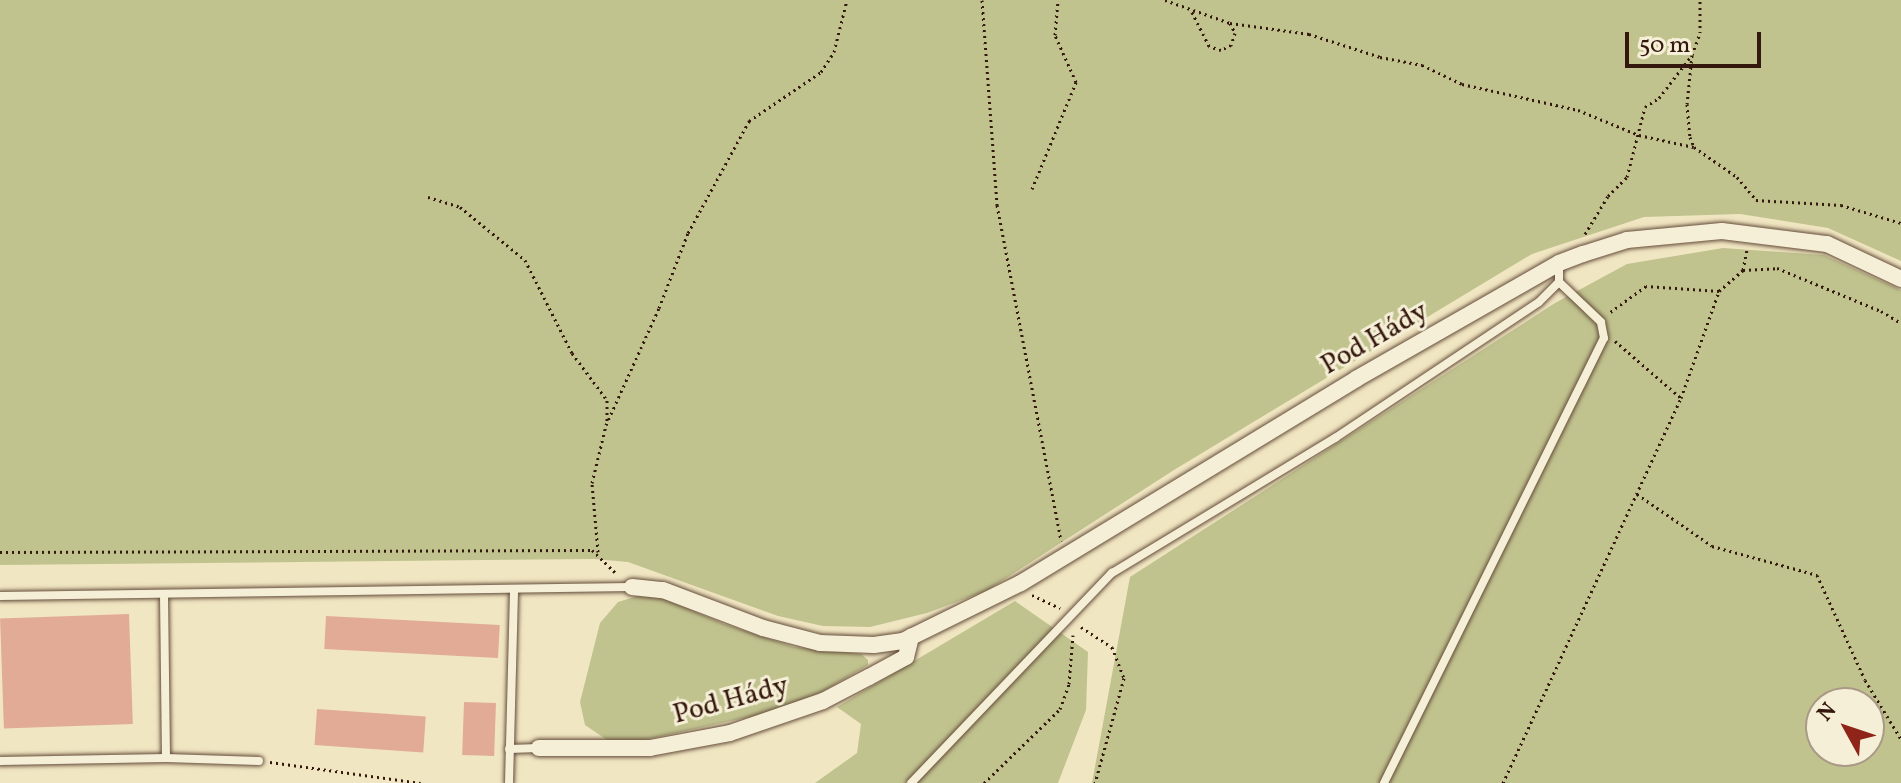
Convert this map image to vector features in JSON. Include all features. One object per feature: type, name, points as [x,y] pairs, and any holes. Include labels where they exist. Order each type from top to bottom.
[{"type":"street","name":"Pod Hády","points":[[632,587],[663,590],[763,628],[820,643],[874,645],[911,637],[1021,583],[1356,379],[1559,263],[1583,254],[1627,240],[1722,231],[1827,244],[1901,279]]},
{"type":"street","name":"Pod Hády","points":[[539,748],[650,748],[730,733],[823,701],[869,677],[906,657],[911,637]]},
{"type":"lane","points":[[911,783],[1112,573],[1145,556],[1335,438],[1539,302],[1559,282],[1559,263]]},
{"type":"lane","points":[[1384,783],[1604,338],[1601,322],[1559,282]]},
{"type":"lane","points":[[0,596],[632,587]]},
{"type":"lane","points":[[509,783],[514,591]]},
{"type":"lane","points":[[164,594],[166,758]]},
{"type":"lane","points":[[509,749],[539,748]]},
{"type":"lane","points":[[0,761],[166,758],[259,761]]},
{"type":"path","points":[[632,587],[598,552],[592,483],[606,425],[659,308],[688,233],[719,171],[749,121],[821,72],[834,52],[847,0]]},
{"type":"path","points":[[982,0],[997,205],[1008,279],[1060,540],[1071,553]]},
{"type":"path","points":[[1032,189],[1076,82],[1055,35],[1058,0]]},
{"type":"path","points":[[1165,0],[1230,23],[1309,34],[1380,57],[1422,65],[1462,84],[1578,110],[1639,135],[1694,147],[1737,177],[1756,200],[1841,205],[1901,223]]},
{"type":"path","points":[[1694,147],[1687,104],[1692,55],[1700,33],[1700,0]]},
{"type":"path","points":[[1191,10],[1204,42],[1214,49],[1226,49],[1235,39],[1230,23]]},
{"type":"path","points":[[1583,254],[1584,236],[1608,196],[1627,177],[1645,107],[1659,98],[1692,55]]},
{"type":"path","points":[[428,197],[460,207],[525,260],[572,353],[607,400],[606,425]]},
{"type":"path","points":[[1503,783],[1681,398],[1719,291],[1743,270],[1777,268],[1881,311],[1901,323]]},
{"type":"path","points":[[1601,322],[1614,307],[1646,286],[1719,291]]},
{"type":"path","points":[[1604,338],[1624,346],[1681,398]]},
{"type":"path","points":[[1637,494],[1712,546],[1817,575],[1865,680],[1901,739]]},
{"type":"path","points":[[0,552],[598,552]]},
{"type":"path","points":[[1021,583],[1037,599],[1056,604],[1068,618]]},
{"type":"path","points":[[984,783],[1060,709],[1069,684],[1074,623],[1112,647],[1124,678],[1095,783]]},
{"type":"path","points":[[259,761],[421,783]]},
{"type":"green space","points":[[0,0],[1901,0],[1901,261],[1828,228],[1740,214],[1644,217],[1532,254],[1174,470],[986,591],[927,613],[870,627],[823,626],[778,616],[628,562],[594,559],[0,565]]},
{"type":"green space","points":[[1723,248],[1824,255],[1901,290],[1901,783],[1092,783],[1130,577],[1555,303],[1627,264]]},
{"type":"green space","points":[[638,596],[662,598],[724,624],[794,647],[861,654],[868,660],[868,665],[822,692],[763,714],[644,740],[607,740],[585,725],[580,702],[600,623],[618,602]]},
{"type":"green space","points":[[1015,601],[1088,652],[1086,710],[1058,783],[815,783],[857,753],[861,724],[837,707]]},
{"type":"building","points":[[129,614],[133,724],[4,728],[0,619]]},
{"type":"building","points":[[326,616],[500,625],[498,658],[324,649]]},
{"type":"building","points":[[464,702],[496,703],[494,756],[462,755]]},
{"type":"building","points":[[317,709],[426,717],[423,753],[314,745]]}]
